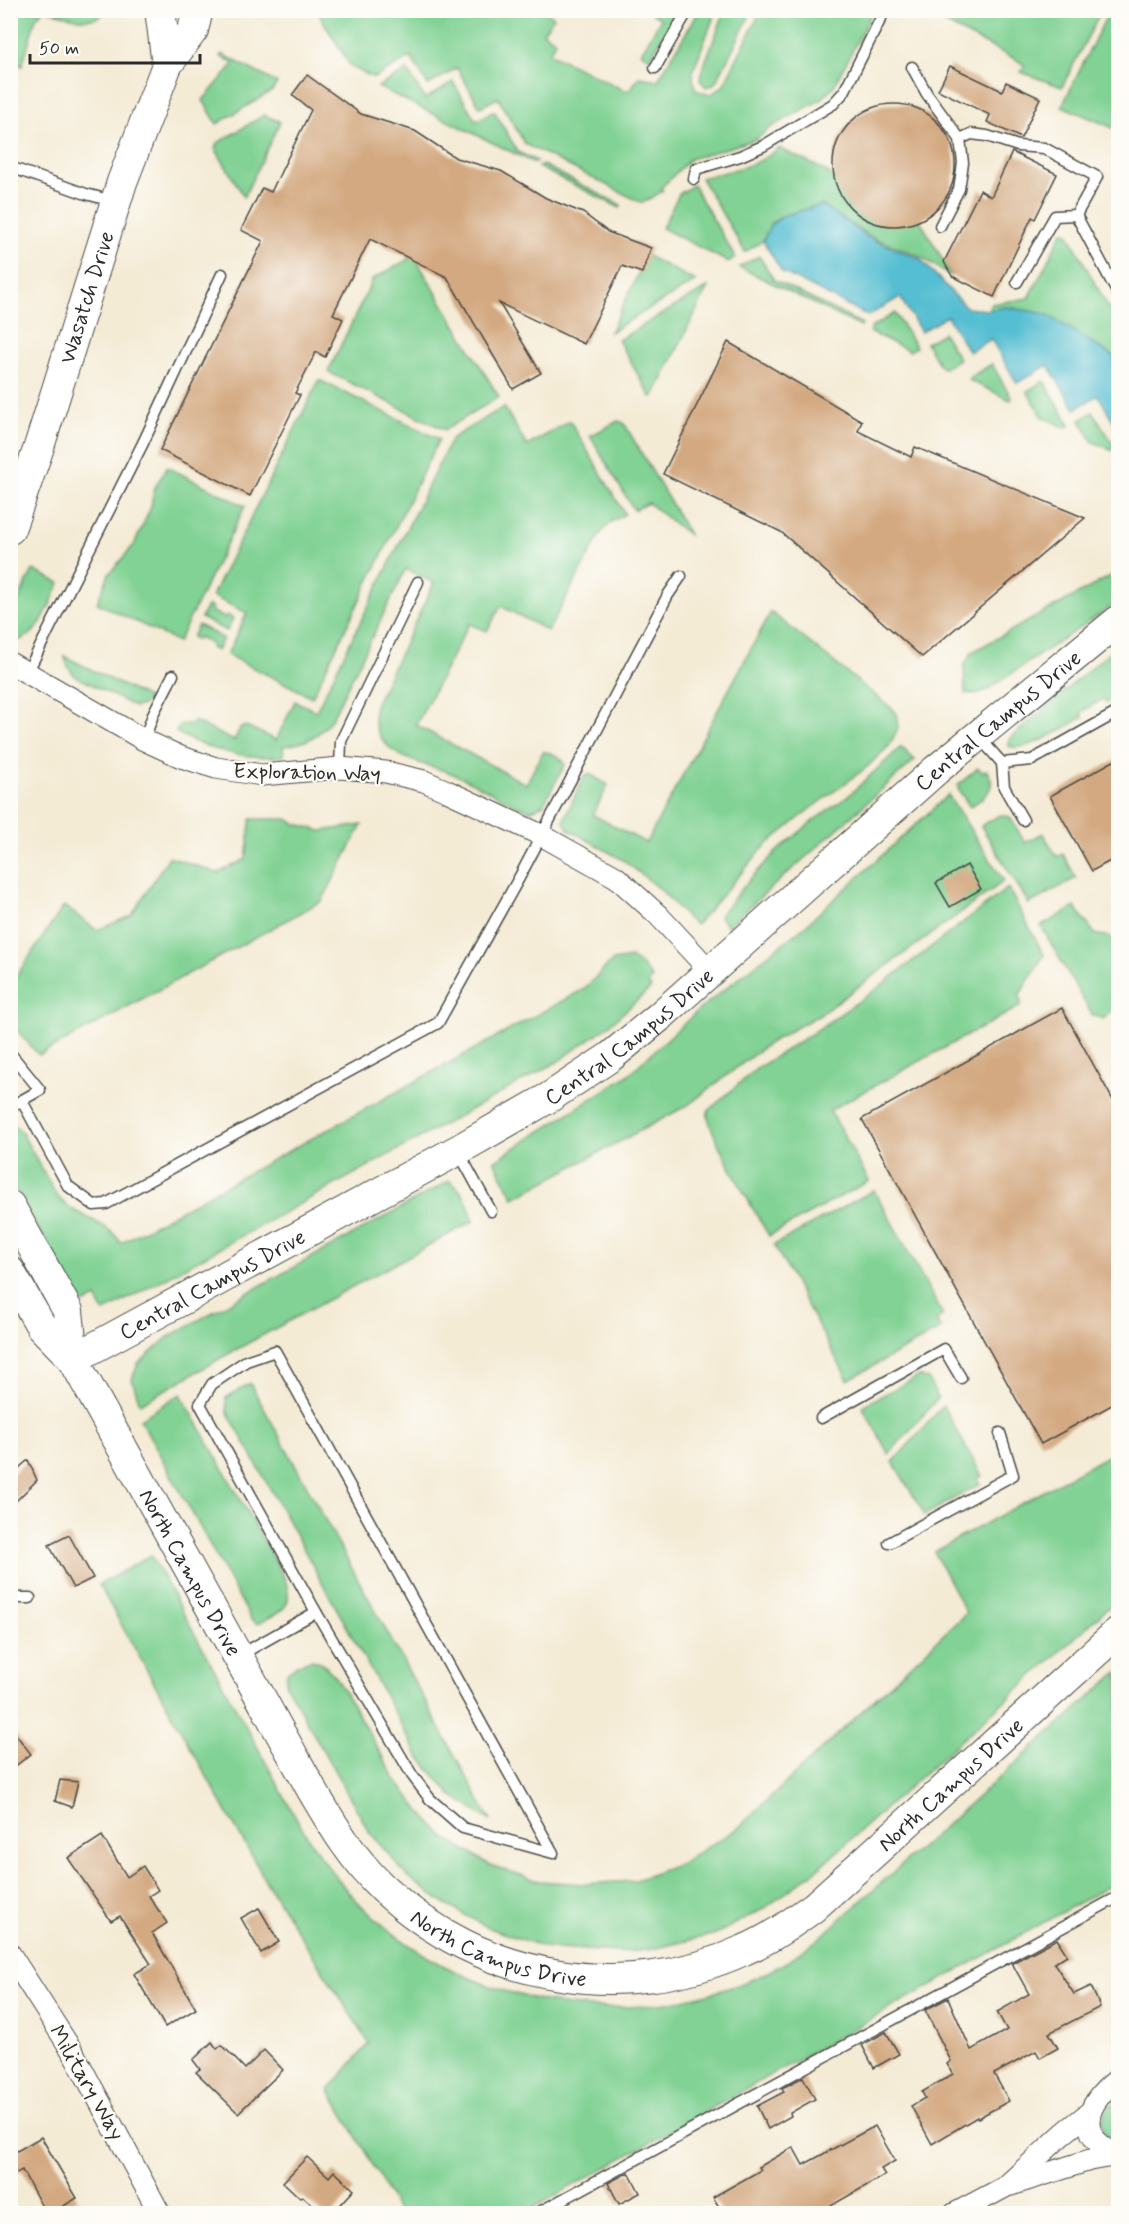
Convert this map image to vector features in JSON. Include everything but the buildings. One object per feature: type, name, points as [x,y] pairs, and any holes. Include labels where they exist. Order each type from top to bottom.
[{"type":"street","name":"Wasatch Drive","points":[[162,10],[167,65]]},
{"type":"street","name":"Wasatch Drive","points":[[10,529],[38,450],[116,202],[167,65],[193,30],[198,10]]},
{"type":"street","name":"Central Campus Drive","points":[[73,1359],[458,1150],[550,1097],[610,1057],[977,735],[1119,621]]},
{"type":"street","name":"Exploration Way","points":[[19,668],[144,740],[181,757],[216,768],[239,773],[289,774],[340,768],[386,772],[424,781],[541,835],[616,878],[658,915],[710,971]]},
{"type":"street","name":"North Campus Drive","points":[[10,1206],[69,1311],[73,1359]]},
{"type":"street","name":"North Campus Drive","points":[[10,1272],[41,1326],[73,1359],[333,1826],[356,1858],[384,1889],[414,1914],[445,1935],[479,1953],[516,1966],[555,1975],[595,1979],[632,1979],[664,1975],[720,1960],[761,1942],[790,1925],[836,1888],[1119,1632]]},
{"type":"street","name":"Military Way","points":[[10,1954],[74,2054],[160,2214]]},
{"type":"street","points":[[1005,2187],[1090,2112],[1100,2097],[1119,2079]]},
{"type":"street","points":[[1090,2112],[1088,2123],[1090,2133],[1106,2150],[1118,2155]]},
{"type":"street","points":[[954,2214],[1005,2187],[1090,2160],[1118,2155]]},
{"type":"lane","points":[[656,68],[688,10]]},
{"type":"lane","points":[[694,179],[696,169],[763,146],[833,104],[844,92],[885,10]]},
{"type":"lane","points":[[912,67],[927,94],[960,139],[963,163],[959,189],[940,226]]},
{"type":"lane","points":[[960,139],[971,134],[1018,146],[1044,148],[1097,177],[1076,215]]},
{"type":"lane","points":[[10,167],[86,194],[116,202]]},
{"type":"lane","points":[[1017,282],[1055,216],[1076,215]]},
{"type":"lane","points":[[1076,215],[1119,294]]},
{"type":"lane","points":[[19,668],[143,442],[222,274]]},
{"type":"lane","points":[[22,1101],[68,1186],[94,1205],[105,1204],[438,1023],[519,878],[668,595],[681,576]]},
{"type":"lane","points":[[340,768],[341,741],[418,582]]},
{"type":"lane","points":[[144,740],[154,712],[173,675]]},
{"type":"lane","points":[[1002,763],[1032,760],[1119,712]]},
{"type":"lane","points":[[977,735],[1002,763],[1004,787],[1023,820]]},
{"type":"lane","points":[[10,1053],[40,1090],[10,1107]]},
{"type":"lane","points":[[458,1150],[491,1211]]},
{"type":"lane","points":[[821,1418],[944,1349],[961,1378]]},
{"type":"lane","points":[[275,1351],[553,1853],[463,1828],[430,1798],[412,1775],[316,1612],[200,1404],[212,1384],[246,1361],[275,1351]]},
{"type":"lane","points":[[889,1543],[1013,1475],[1000,1433]]},
{"type":"lane","points":[[10,1598],[30,1598]]},
{"type":"lane","points":[[238,1655],[316,1612]]},
{"type":"lane","points":[[536,2214],[1119,1897]]},
{"type":"green space","points":[[651,10],[678,11],[650,58],[641,53],[661,19],[650,12]]},
{"type":"green space","points":[[10,11],[43,11],[36,18],[22,66],[11,62]]},
{"type":"green space","points":[[48,11],[104,11],[100,17],[86,19]]},
{"type":"green space","points":[[317,11],[545,11],[554,17],[543,32],[556,41],[549,53],[624,90],[630,90],[639,77],[658,80],[699,11],[716,11],[693,71],[696,90],[710,95],[723,86],[761,11],[873,11],[834,86],[822,99],[768,129],[757,139],[690,159],[661,188],[663,191],[642,203],[525,144],[498,98],[480,107],[457,68],[428,85],[411,57],[374,78],[351,67]]},
{"type":"green space","points":[[725,11],[752,11],[717,80],[713,85],[706,87],[700,80],[701,73]]},
{"type":"green space","points":[[921,11],[1101,11],[1062,87],[1021,72],[1025,66],[1017,60]]},
{"type":"green space","points":[[1109,11],[1118,11],[1118,130],[1062,106]]},
{"type":"green space","points":[[222,54],[277,83],[272,91],[217,124],[203,100],[234,64],[220,56]]},
{"type":"green space","points":[[407,70],[425,99],[453,82],[476,121],[494,111],[518,152],[537,161],[534,163],[378,87]]},
{"type":"green space","points":[[264,115],[280,122],[244,197],[215,148],[216,144]]},
{"type":"green space","points":[[779,148],[832,176],[852,209],[869,220],[899,224],[920,220],[952,276],[918,255],[873,238],[822,205],[785,215],[771,223],[763,241],[745,252],[701,178],[752,164]]},
{"type":"green space","points":[[543,165],[621,205],[620,208],[538,167]]},
{"type":"green space","points":[[693,185],[735,257],[728,262],[662,228],[679,194]]},
{"type":"green space","points":[[1063,231],[1068,233],[1118,326],[1118,360],[988,310],[991,304],[1029,298]]},
{"type":"green space","points":[[414,256],[499,397],[445,430],[328,372],[373,279]]},
{"type":"green space","points":[[647,256],[696,281],[610,332]]},
{"type":"green space","points":[[759,256],[774,280],[862,324],[861,327],[739,267]]},
{"type":"green space","points":[[708,287],[654,396],[651,397],[618,340]]},
{"type":"green space","points":[[895,313],[916,347],[910,351],[870,332],[872,327]]},
{"type":"green space","points":[[943,333],[959,359],[944,368],[941,367],[926,343]]},
{"type":"green space","points":[[992,364],[1012,399],[969,380],[970,377]]},
{"type":"green space","points":[[319,380],[439,439],[312,697],[227,655],[247,613],[212,596]]},
{"type":"green space","points":[[1044,381],[1070,425],[1065,428],[1043,417],[1027,391]]},
{"type":"green space","points":[[504,407],[527,446],[570,421],[625,514],[611,522],[601,533],[548,631],[501,606],[487,631],[469,624],[416,725],[526,784],[543,752],[556,756],[565,765],[543,805],[530,811],[458,776],[403,757],[381,738],[375,722],[375,705],[434,583],[406,569],[332,718],[317,734],[305,741],[283,746],[284,756],[256,757],[215,749],[176,732],[180,725],[193,724],[194,721],[234,741],[240,728],[246,726],[276,740],[295,701],[316,711],[452,438]]},
{"type":"green space","points":[[1093,412],[1116,451],[1093,442],[1080,420]]},
{"type":"green space","points":[[618,421],[624,423],[690,536],[648,503],[634,510],[590,436]]},
{"type":"green space","points":[[167,467],[245,506],[178,642],[97,603],[109,574],[134,545],[151,507],[154,489]]},
{"type":"green space","points":[[33,570],[60,583],[36,629],[21,639],[11,641],[11,628],[14,620],[11,615]]},
{"type":"green space","points":[[1118,572],[1118,602],[987,690],[976,694],[965,693],[964,666],[972,652]]},
{"type":"green space","points":[[207,606],[213,608],[211,611],[225,618],[227,615],[233,618],[227,631],[201,618]]},
{"type":"green space","points":[[771,612],[896,712],[898,728],[889,746],[867,767],[765,846],[696,925],[660,889],[623,860],[568,829],[564,821],[584,777],[590,774],[608,785],[593,815],[646,843]]},
{"type":"green space","points":[[198,625],[223,638],[217,651],[211,648],[212,644],[199,637],[197,640],[192,637]]},
{"type":"green space","points":[[1118,645],[1118,675],[1109,680],[1116,693],[1116,698],[1106,703],[1103,699],[1081,712],[1083,717],[1035,743],[1025,746],[1009,746],[1009,739]]},
{"type":"green space","points":[[64,656],[148,698],[143,705],[135,707],[75,676]]},
{"type":"green space","points":[[901,747],[915,760],[728,926],[719,916],[776,852],[814,820],[847,797]]},
{"type":"green space","points":[[978,768],[983,772],[986,770],[990,776],[991,787],[970,807],[958,789],[958,785]]},
{"type":"green space","points":[[948,795],[1004,881],[822,1013],[769,1043],[688,1105],[514,1198],[494,1161],[627,1076],[701,1008],[806,925]]},
{"type":"green space","points":[[1000,815],[1010,817],[1025,843],[1043,833],[1057,857],[1063,854],[1076,878],[1029,904],[981,826]]},
{"type":"green space","points":[[251,819],[287,819],[321,831],[362,825],[322,901],[39,1055],[11,1024],[11,975],[15,978],[64,906],[97,930],[131,916],[169,857],[218,873],[246,859]]},
{"type":"green space","points":[[1008,888],[1044,955],[1020,994],[1021,1006],[830,1110],[869,1181],[769,1236],[722,1152],[709,1120],[708,1111],[756,1069],[875,990]]},
{"type":"green space","points":[[1075,907],[1095,934],[1110,937],[1118,943],[1118,1005],[1103,1019],[1092,1015],[1041,926]]},
{"type":"green space","points":[[631,958],[640,964],[652,979],[648,983],[651,988],[607,1027],[557,1062],[104,1312],[96,1298],[86,1303],[80,1302],[11,1181],[10,1123],[20,1130],[57,1196],[73,1210],[107,1229],[121,1243],[584,989],[613,961]]},
{"type":"green space","points":[[449,1181],[462,1193],[474,1221],[140,1404],[132,1379],[138,1364],[168,1337]]},
{"type":"green space","points":[[874,1190],[943,1315],[936,1320],[941,1329],[848,1380],[774,1245]]},
{"type":"green space","points":[[919,1376],[928,1379],[938,1398],[889,1454],[862,1406]]},
{"type":"green space","points":[[250,1383],[491,1821],[451,1795],[419,1757],[227,1411],[226,1398]]},
{"type":"green space","points":[[181,1394],[284,1577],[287,1602],[280,1611],[257,1624],[251,1619],[140,1419]]},
{"type":"green space","points":[[943,1406],[982,1476],[977,1479],[980,1484],[925,1515],[893,1462]]},
{"type":"green space","points":[[1118,1450],[1118,1599],[819,1868],[765,1908],[716,1934],[648,1950],[616,1952],[544,1947],[491,1929],[443,1903],[408,1877],[370,1833],[286,1685],[287,1673],[297,1665],[311,1660],[321,1662],[336,1677],[396,1780],[419,1810],[445,1838],[490,1865],[539,1881],[583,1884],[634,1881],[680,1864],[737,1829],[966,1613],[934,1552]]},
{"type":"green space","points":[[151,1555],[289,1805],[329,1868],[354,1898],[381,1924],[412,1947],[479,1982],[515,1994],[552,2002],[614,2008],[692,1998],[743,1983],[767,1973],[817,1940],[1118,1672],[1118,1881],[524,2213],[398,2213],[329,2090],[369,2043],[268,1885],[99,1585]]},
{"type":"green space","points":[[1118,2097],[1118,2142],[1104,2133],[1102,2121]]},
{"type":"water","points":[[822,205],[871,239],[919,258],[967,308],[988,310],[1007,307],[1046,314],[1118,359],[1118,429],[1098,395],[1075,409],[1048,365],[1017,383],[991,339],[969,352],[947,316],[921,332],[900,297],[868,316],[782,272],[763,241],[771,224],[785,215]]}]
